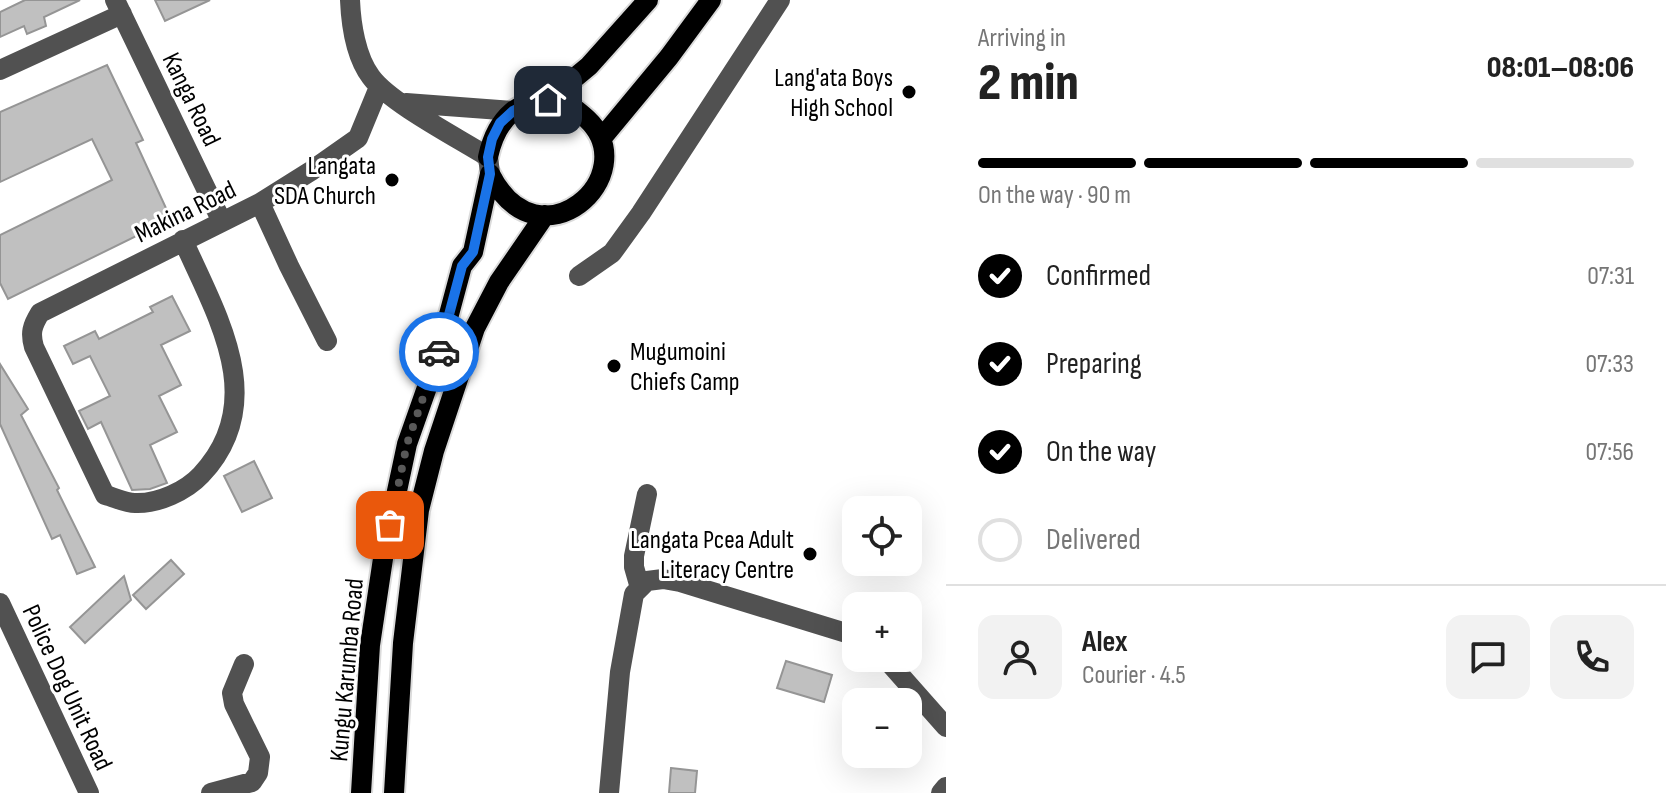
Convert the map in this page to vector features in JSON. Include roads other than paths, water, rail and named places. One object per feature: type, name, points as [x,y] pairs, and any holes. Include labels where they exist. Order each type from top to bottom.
[{"type":"main road","points":[[548,100],[589,66],[648,0]]},
{"type":"main road","points":[[601,139],[669,57],[711,0]]},
{"type":"main road","points":[[548,100],[580,112],[594,125],[601,139],[604,159],[592,193],[580,205],[563,213],[545,215],[527,212],[510,204],[498,191],[489,166],[492,139],[500,123],[513,111],[529,103],[548,100]]},
{"type":"main road","name":"Kungu Karumba Road","points":[[361,793],[370,645],[384,552],[407,444],[437,359],[462,266],[473,252],[489,166]]},
{"type":"main road","points":[[394,793],[404,629],[419,510],[434,451],[475,328],[499,282],[545,215]]},
{"type":"street","points":[[350,0],[360,54],[368,74],[379,87],[489,166]]},
{"type":"street","points":[[579,276],[612,253],[780,0]]},
{"type":"street","points":[[0,70],[119,7]]},
{"type":"street","name":"Kanga Road","points":[[119,7],[222,222]]},
{"type":"street","name":"Makina Road","points":[[183,240],[227,338],[235,408],[229,432],[216,459],[194,483],[166,498],[135,503],[105,495],[31,335],[40,313],[183,240],[260,203],[358,138],[379,87]]},
{"type":"street","points":[[402,103],[513,111]]},
{"type":"street","points":[[260,203],[327,341]]},
{"type":"street","points":[[640,588],[634,556],[647,494]]},
{"type":"street","points":[[609,793],[620,672],[634,594],[647,581],[663,579],[680,582],[842,632]]},
{"type":"street","name":"Police Dog Unit Road","points":[[0,603],[89,793]]},
{"type":"street","points":[[211,793],[252,782],[258,773],[260,757],[234,704],[232,693],[244,664]]},
{"type":"street","points":[[897,672],[946,727]]},
{"type":"street","points":[[941,793],[946,787]]},
{"type":"place","name":"Lang'ata Boys High School","points":[[909,92]]},
{"type":"place","name":"Langata SDA Church","points":[[392,180]]},
{"type":"place","name":"Mugumoini Chiefs Camp","points":[[614,366]]},
{"type":"place","name":"Langata Pcea Adult Literacy Centre","points":[[810,554]]}]
